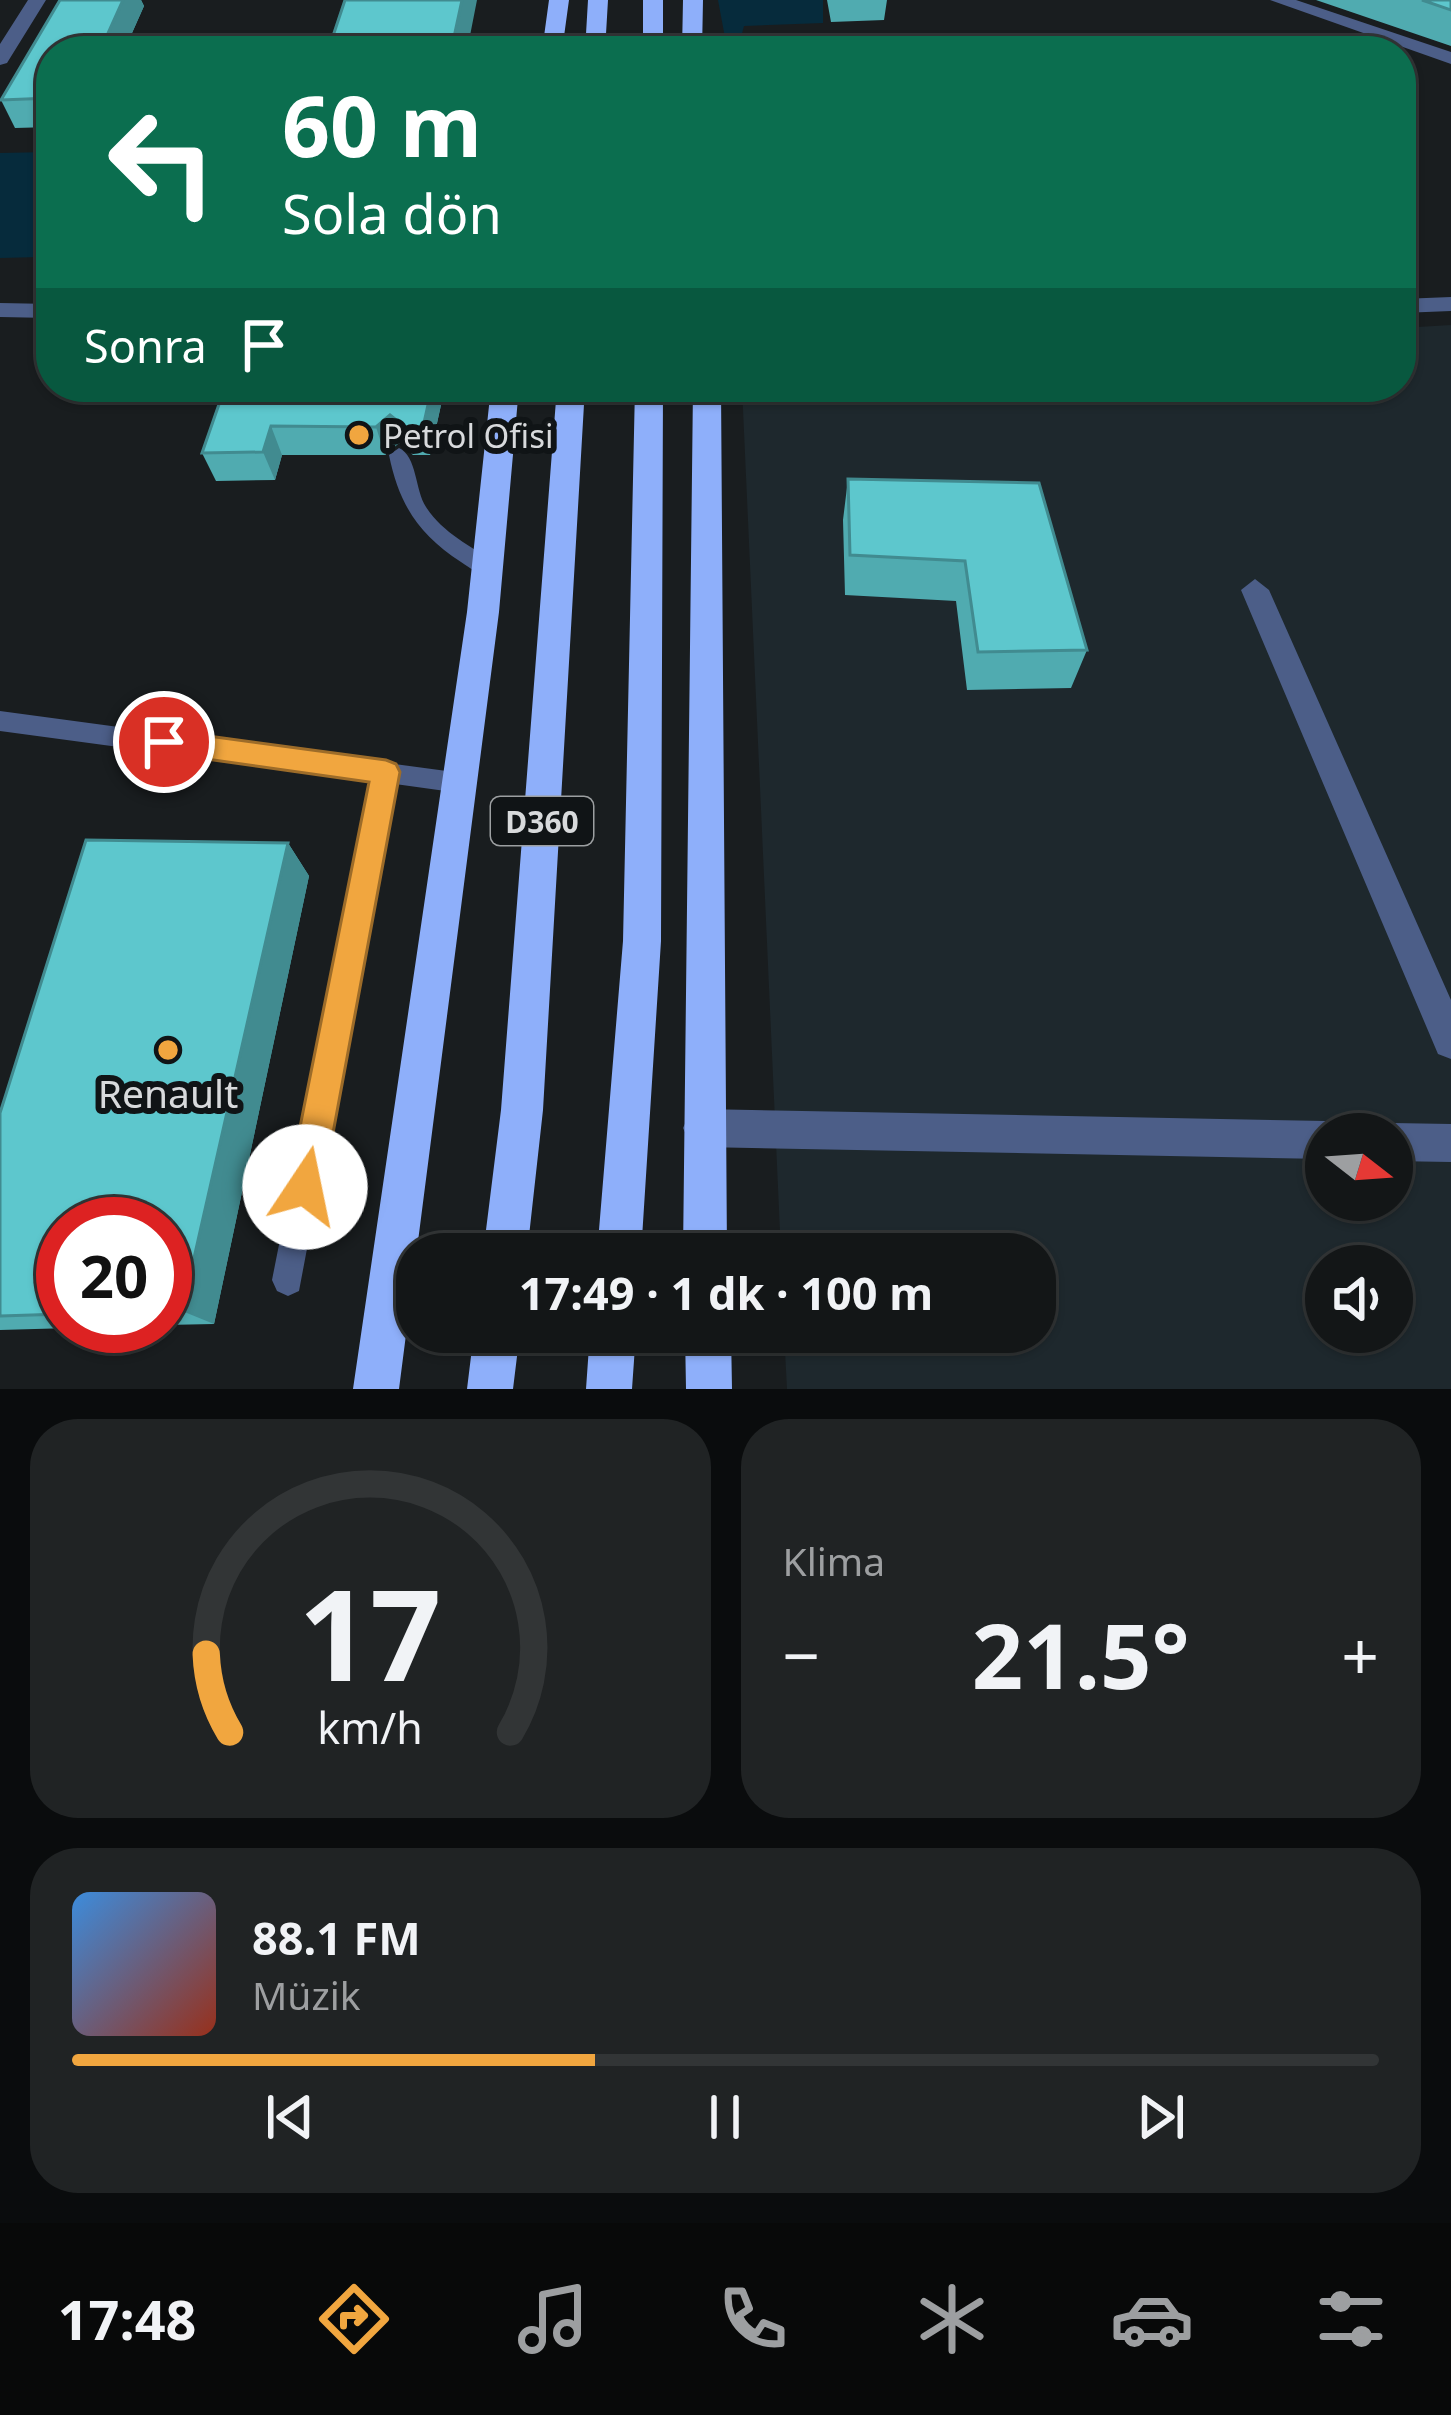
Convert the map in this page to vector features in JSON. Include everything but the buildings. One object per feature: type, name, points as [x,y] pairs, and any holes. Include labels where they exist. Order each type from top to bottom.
[{"type":"highway","points":[[554,36],[559,0]]},
{"type":"highway","points":[[596,36],[598,0]]},
{"type":"highway","points":[[653,0],[653,36]]},
{"type":"highway","points":[[692,36],[693,0]]},
{"type":"highway","points":[[376,1389],[488,568],[505,402]]},
{"type":"highway","name":"D360","points":[[508,1233],[522,1110],[571,402]]},
{"type":"highway","points":[[621,1233],[642,941],[649,402]]},
{"type":"highway","points":[[704,1233],[707,402]]},
{"type":"highway","points":[[490,1389],[494,1353]]},
{"type":"highway","points":[[609,1389],[612,1353]]},
{"type":"highway","points":[[708,1353],[709,1389]]},
{"type":"street","points":[[0,59],[38,0]]},
{"type":"street","points":[[1279,0],[1386,36]]},
{"type":"street","points":[[1416,46],[1451,58]]},
{"type":"street","points":[[1416,305],[1451,304]]},
{"type":"street","points":[[0,310],[36,311]]},
{"type":"street","points":[[1255,590],[1451,1041]]},
{"type":"street","points":[[702,1128],[1305,1140]]},
{"type":"street","points":[[1413,1142],[1451,1143]]},
{"type":"lane","points":[[398,455],[406,497],[432,530],[488,568]]},
{"type":"lane","points":[[0,721],[460,782]]},
{"type":"lane","points":[[288,1280],[386,772]]},
{"type":"shaded area","points":[[718,0],[823,0],[823,23],[744,26],[741,36],[725,36]]},
{"type":"shaded area","points":[[36,152],[36,257],[0,258],[0,153]]},
{"type":"shaded area","points":[[1451,325],[1451,1389],[787,1389],[785,1353],[1056,1353],[1056,1233],[780,1233],[743,402],[1416,402],[1416,327]]},
{"type":"place","name":"Petrol Ofisi","points":[[359,435]]},
{"type":"place","name":"Renault","points":[[168,1050]]},
{"type":"route","points":[[164,742],[386,772],[305,1187]]}]
